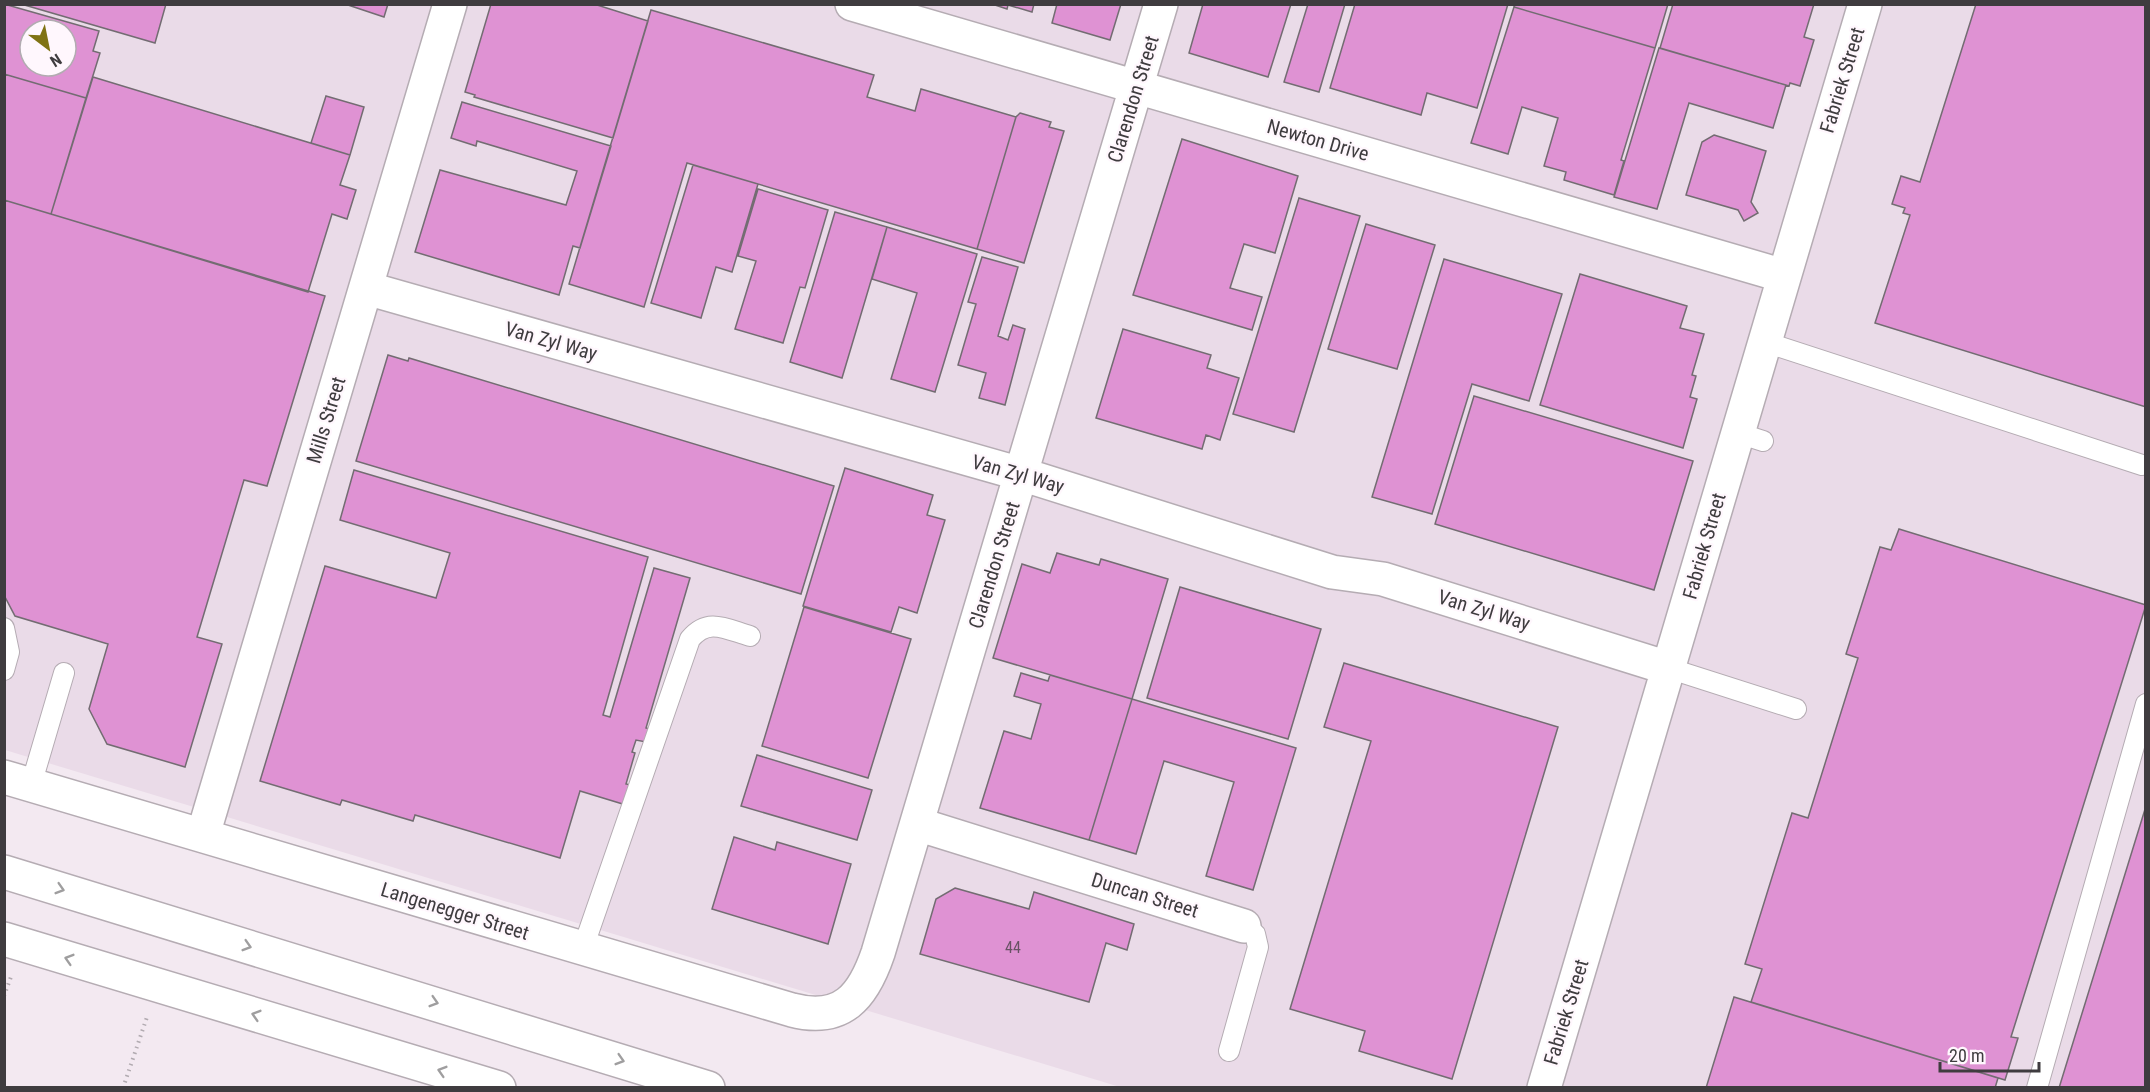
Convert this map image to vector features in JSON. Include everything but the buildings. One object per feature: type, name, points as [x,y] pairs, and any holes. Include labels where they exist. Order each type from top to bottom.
[{"type":"main road","name":"Mills Street","points":[[202,835],[450,4]]},
{"type":"main road","name":"Newton Drive","points":[[852,4],[1784,276]]},
{"type":"main road","name":"Clarendon Street","points":[[878,953],[1161,4]]},
{"type":"main road","name":"Fabriek Street","points":[[1544,1088],[1668,668],[1750,437],[1765,342],[1865,4]]},
{"type":"main road","name":"Van Zyl Way","points":[[366,288],[1021,474],[1332,572],[1383,579],[1668,668]]},
{"type":"main road","name":"Langenegger Street","points":[[18,781],[807,1014],[823,1014],[838,1010],[852,1001],[863,990],[878,953]]},
{"type":"main road","name":"Duncan Street","points":[[917,824],[1244,927]]},
{"type":"main road","points":[[4,872],[708,1088]]},
{"type":"main road","points":[[4,939],[498,1088]]},
{"type":"lane","points":[[1765,342],[2142,465]]},
{"type":"lane","points":[[583,948],[690,639],[698,629],[708,625],[750,636]]},
{"type":"lane","points":[[4,628],[9,652],[4,670]]},
{"type":"lane","points":[[1668,668],[1796,709]]},
{"type":"lane","points":[[18,781],[64,673]]},
{"type":"lane","points":[[2037,1088],[2145,704]]},
{"type":"lane","name":"Duncan Street","points":[[1229,1051],[1258,947],[1255,934],[1244,927]]},
{"type":"path","points":[[123,1088],[156,985]]},
{"type":"shaded area","points":[[4,5],[2145,5],[2145,1087],[1120,1087],[5,750]]}]
